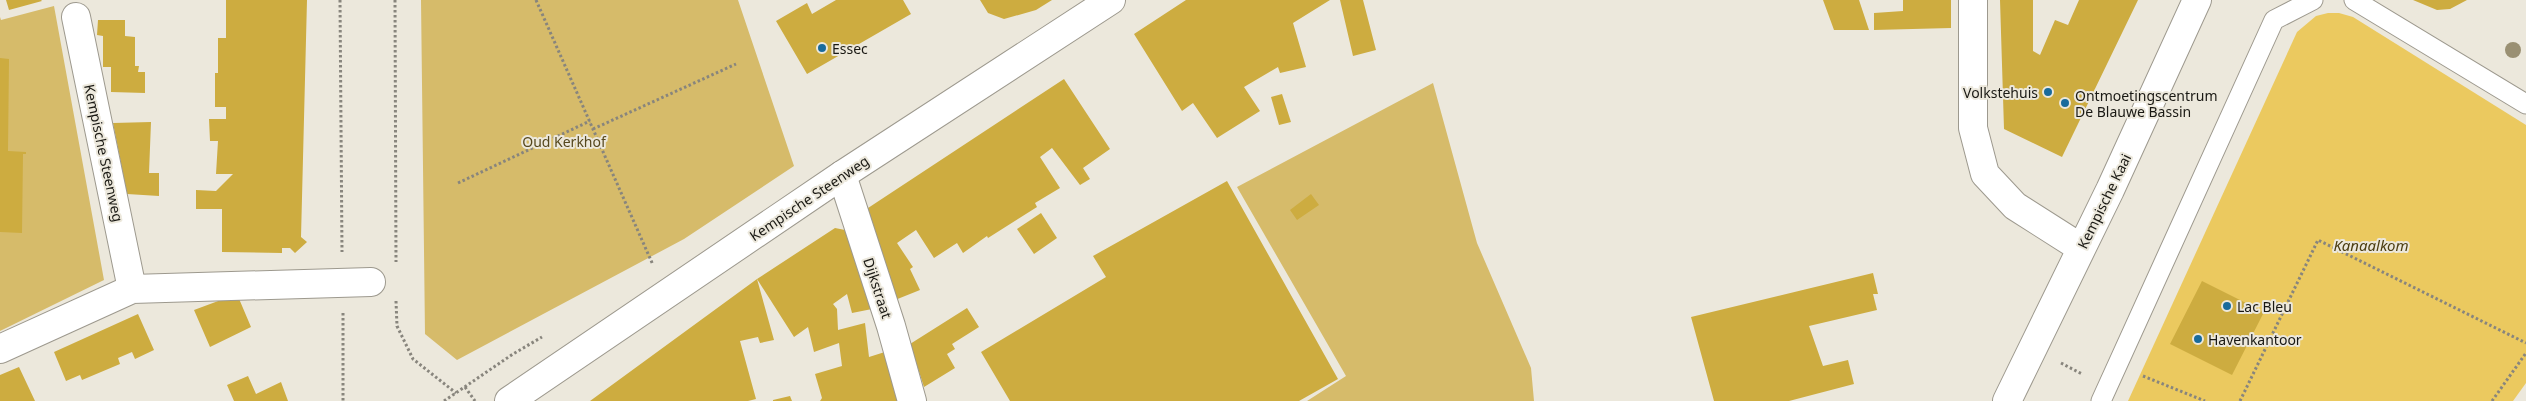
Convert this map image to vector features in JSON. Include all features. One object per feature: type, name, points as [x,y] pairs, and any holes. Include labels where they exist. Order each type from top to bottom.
[{"type":"street","name":"Kempische Steenweg","points":[[509,401],[842,175],[1111,0]]},
{"type":"street","points":[[1973,0],[1973,128],[1985,174],[1996,188],[2015,206],[2081,248]]},
{"type":"street","name":"Kempische Kaai","points":[[2007,401],[2197,0]]},
{"type":"street","name":"Kempische Steenweg","points":[[76,16],[132,289]]},
{"type":"street","name":"Dijkstraat","points":[[842,175],[891,326],[912,401]]},
{"type":"street","points":[[0,349],[132,289],[371,282]]},
{"type":"lane","points":[[2104,394],[2274,20],[2313,0]]},
{"type":"lane","points":[[2354,0],[2526,104]]},
{"type":"path","points":[[340,0],[344,401]]},
{"type":"path","points":[[396,0],[396,266]]},
{"type":"path","points":[[536,0],[666,296]]},
{"type":"path","points":[[593,129],[736,64]]},
{"type":"path","points":[[458,183],[590,121]]},
{"type":"path","points":[[2240,401],[2318,240],[2526,343]]},
{"type":"path","points":[[396,296],[396,326],[413,359],[456,393]]},
{"type":"path","points":[[2032,348],[2104,394]]},
{"type":"path","points":[[2492,401],[2526,353]]},
{"type":"path","points":[[2140,375],[2205,401]]},
{"type":"path","points":[[465,387],[475,401]]},
{"type":"green space","name":"Oud Kerkhof","points":[[421,0],[738,0],[794,166],[684,239],[457,360],[425,334]]},
{"type":"green space","points":[[54,6],[104,280],[0,331],[0,17],[1,20]]},
{"type":"green space","points":[[1433,83],[1477,243],[1531,368],[1534,401],[1307,401],[1346,376],[1237,187]]},
{"type":"water","name":"Kanaalkom","points":[[2339,13],[2353,17],[2526,125],[2526,383],[2513,401],[2128,401],[2297,32],[2316,16]]},
{"type":"building","points":[[6,0],[41,0],[42,1],[9,10]]},
{"type":"building","points":[[226,0],[307,0],[301,237],[307,242],[295,253],[290,248],[282,248],[282,253],[222,252],[222,209],[196,209],[196,190],[216,191],[233,174],[216,174],[218,141],[210,141],[209,119],[226,119],[226,107],[215,107],[215,73],[218,73],[218,38],[226,38]]},
{"type":"building","name":"Essec","points":[[836,0],[903,0],[911,14],[807,74],[776,21],[807,3],[812,14]]},
{"type":"building","points":[[980,0],[1052,0],[1036,10],[1004,19],[988,13]]},
{"type":"building","points":[[1186,0],[1330,0],[1293,23],[1306,67],[1280,73],[1278,67],[1244,87],[1260,111],[1217,138],[1193,103],[1182,111],[1134,34]]},
{"type":"building","points":[[1340,0],[1363,0],[1376,50],[1353,56]]},
{"type":"building","points":[[1823,0],[1859,0],[1869,30],[1834,30]]},
{"type":"building","points":[[1903,0],[1951,0],[1951,28],[1874,30],[1874,13],[1903,11]]},
{"type":"building","name":"Volkstehuis","points":[[2000,0],[2033,0],[2033,51],[2040,55],[2055,20],[2068,25],[2079,0],[2138,0],[2062,157],[2004,129]]},
{"type":"building","points":[[2413,0],[2467,0],[2450,9],[2437,10]]},
{"type":"building","points":[[98,20],[125,20],[125,36],[135,37],[135,66],[139,66],[138,72],[145,72],[145,93],[111,92],[111,67],[103,67],[103,36],[97,35]]},
{"type":"building","points":[[0,58],[9,59],[8,151],[26,152],[26,154],[23,154],[22,233],[0,232]]},
{"type":"building","points":[[1064,79],[1110,149],[1083,168],[1090,179],[1080,185],[1052,148],[1040,157],[1060,188],[1035,203],[1037,207],[988,238],[987,236],[963,253],[957,243],[934,258],[916,230],[897,243],[913,267],[910,269],[920,290],[895,300],[865,210]]},
{"type":"building","points":[[1282,94],[1291,122],[1279,125],[1271,97]]},
{"type":"building","points":[[151,122],[149,173],[159,173],[159,196],[127,194],[113,123]]},
{"type":"building","points":[[1227,181],[1338,379],[1299,401],[1010,401],[981,352],[1106,277],[1093,256]]},
{"type":"building","points":[[1311,194],[1319,205],[1297,220],[1290,210]]},
{"type":"building","points":[[1041,213],[1057,238],[1034,254],[1017,229]]},
{"type":"building","points":[[835,228],[845,230],[865,262],[877,308],[852,313],[847,294],[833,304],[837,309],[838,330],[865,323],[869,357],[888,351],[903,401],[820,401],[822,398],[815,374],[842,366],[839,343],[814,352],[808,327],[794,337],[757,279]]},
{"type":"building","points":[[1873,273],[1878,294],[1873,294],[1877,310],[1809,326],[1823,366],[1848,360],[1854,384],[1789,401],[1714,401],[1691,317]]},
{"type":"building","points":[[757,279],[774,340],[760,343],[758,337],[740,341],[756,399],[748,401],[590,401]]},
{"type":"building","points":[[2202,281],[2264,312],[2232,375],[2170,344]]},
{"type":"building","points":[[237,294],[251,327],[210,347],[194,310]]},
{"type":"building","points":[[967,308],[979,327],[952,344],[955,349],[947,354],[955,368],[924,387],[910,344]]},
{"type":"building","points":[[138,314],[154,350],[135,359],[132,352],[118,358],[120,364],[82,380],[80,375],[66,381],[54,352]]},
{"type":"building","points":[[19,367],[35,401],[0,401],[0,375]]},
{"type":"building","points":[[248,376],[256,394],[281,382],[288,401],[234,401],[227,385]]},
{"type":"building","points":[[790,396],[792,401],[773,401],[773,400]]},
{"type":"place","name":"Essec","points":[[822,48]]},
{"type":"place","name":"Volkstehuis","points":[[2048,92]]},
{"type":"place","name":"Ontmoetingscentrum De Blauwe Bassin","points":[[2065,103]]},
{"type":"place","name":"Lac Bleu","points":[[2227,306]]},
{"type":"place","name":"Havenkantoor","points":[[2198,339]]}]
